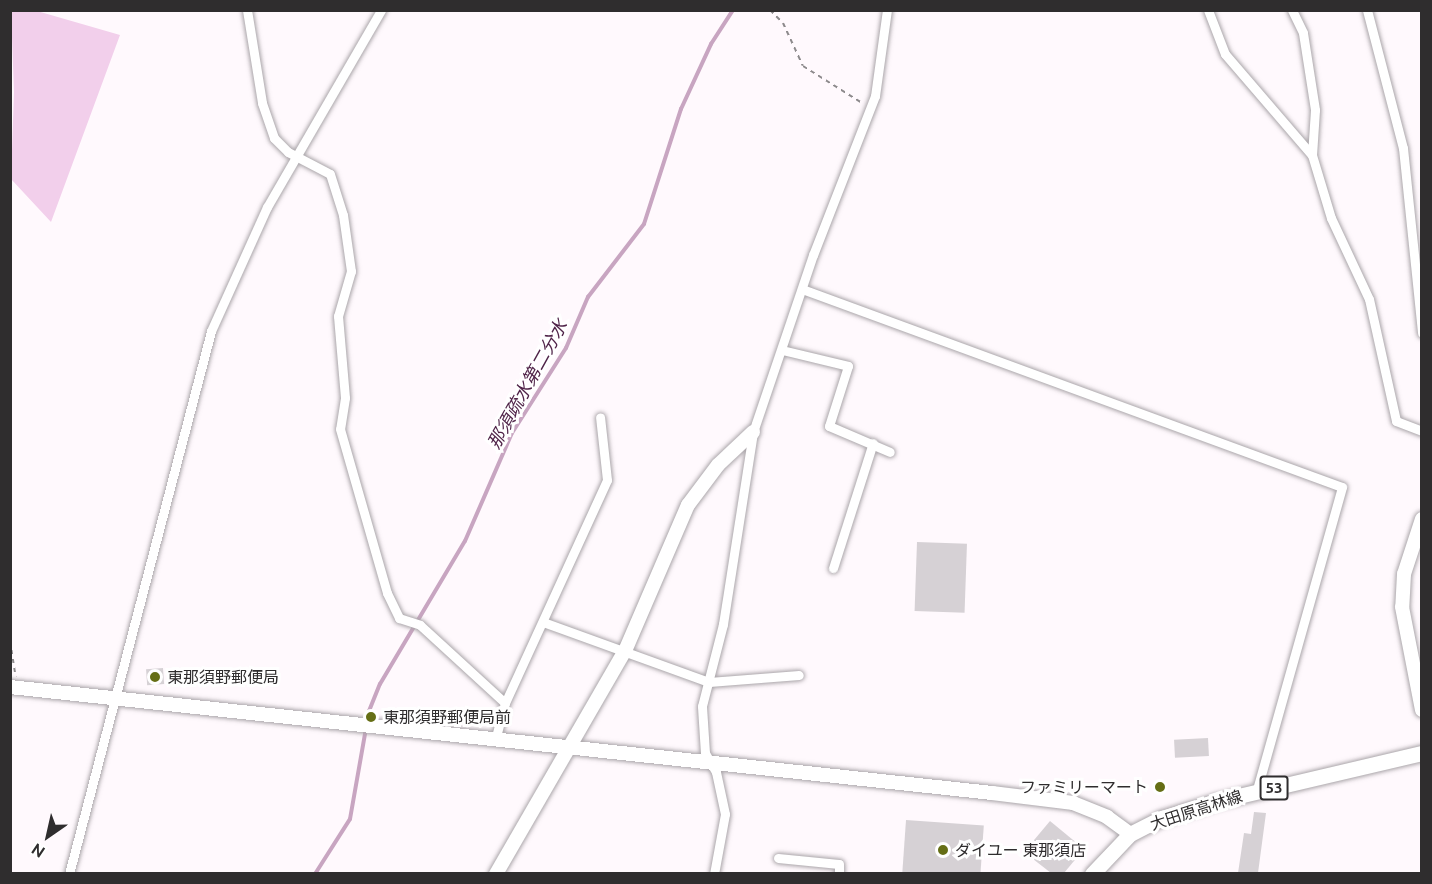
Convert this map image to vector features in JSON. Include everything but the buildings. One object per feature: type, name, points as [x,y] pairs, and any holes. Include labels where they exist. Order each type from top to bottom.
[{"type":"main road","name":"大田原高林線","points":[[1092,873],[1130,834],[1189,809],[1422,753]]},
{"type":"street","points":[[248,10],[262,103],[274,138],[288,152],[319,165],[335,182],[349,239],[351,271],[338,316],[345,398],[340,429],[387,592],[399,618],[420,625],[505,704]]},
{"type":"street","points":[[69,873],[211,331],[267,207],[300,156],[381,10]]},
{"type":"street","points":[[714,873],[725,814],[702,730],[709,682],[723,624],[753,432],[802,290],[871,108],[887,10]]},
{"type":"street","points":[[1208,10],[1225,54],[1312,155]]},
{"type":"street","points":[[1292,10],[1303,33],[1315,110],[1312,155],[1331,218],[1369,299],[1396,421],[1422,431]]},
{"type":"street","points":[[1367,10],[1403,148],[1422,333]]},
{"type":"street","points":[[802,290],[1342,487],[1256,792]]},
{"type":"street","points":[[782,350],[848,366],[829,426],[890,452]]},
{"type":"street","points":[[495,741],[505,704],[607,480],[600,417]]},
{"type":"street","points":[[495,873],[572,747],[625,651],[688,505],[718,465],[753,432]]},
{"type":"street","points":[[833,568],[873,443]]},
{"type":"street","points":[[1422,519],[1404,574],[1402,607],[1422,710]]},
{"type":"street","points":[[543,622],[709,682],[799,675]]},
{"type":"street","points":[[13,688],[495,741],[572,747],[1073,804],[1107,817],[1130,834]]},
{"type":"street","points":[[778,858],[839,864],[839,873]]},
{"type":"path","points":[[770,10],[783,23],[802,66],[871,108]]},
{"type":"path","points":[[10,641],[13,688]]},
{"type":"shaded area","points":[[11,10],[37,11],[120,35],[51,222],[11,179],[14,92]]},
{"type":"waterway","name":"那須疏水第二分水","points":[[315,874],[350,819],[369,711],[380,684],[465,541],[512,433],[566,348],[588,297],[644,224],[681,109],[711,44],[733,10]]},
{"type":"place","name":"東那須野郵便局","points":[[155,677]]},
{"type":"place","name":"東那須野郵便局前","points":[[371,717]]},
{"type":"place","name":"ファミリーマート","points":[[1160,787]]},
{"type":"place","name":"ダイユー 東那須店","points":[[943,850]]}]
